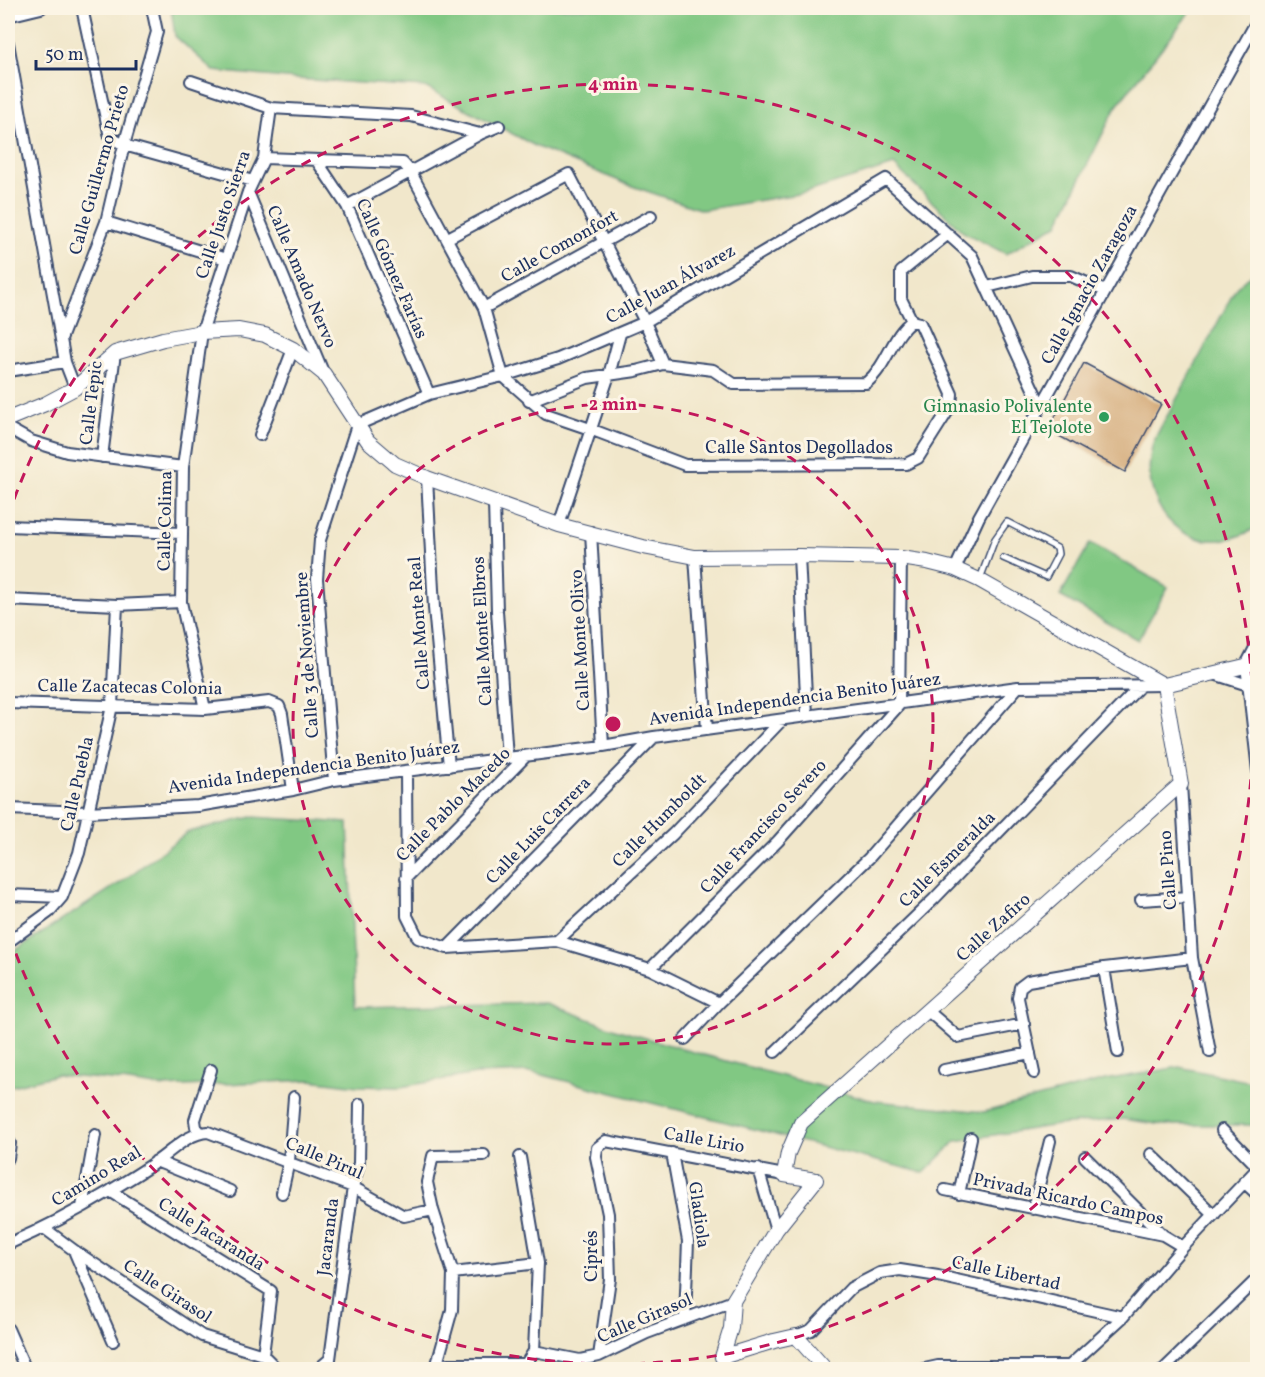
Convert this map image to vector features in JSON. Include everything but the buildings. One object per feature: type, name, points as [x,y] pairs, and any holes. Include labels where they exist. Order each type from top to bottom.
[{"type":"street","points":[[8,16],[41,8]]},
{"type":"street","points":[[82,8],[110,137],[124,145],[253,181]]},
{"type":"street","name":"Calle Guillermo Prieto","points":[[61,339],[106,222],[124,145],[157,32],[152,8]]},
{"type":"street","name":"Calle Ignacio Zaragoza","points":[[955,569],[979,518],[1257,19]]},
{"type":"street","points":[[8,43],[65,362],[75,388]]},
{"type":"street","points":[[191,81],[271,108],[411,116],[480,134]]},
{"type":"street","name":"Calle Justo Sierra","points":[[202,332],[248,192],[264,158],[271,108]]},
{"type":"street","points":[[347,206],[480,134],[500,126]]},
{"type":"street","points":[[264,158],[403,163],[410,171],[448,238],[484,308],[503,376]]},
{"type":"street","name":"Calle Gómez Farías","points":[[317,161],[347,206],[429,394]]},
{"type":"street","points":[[448,238],[569,174],[645,322],[663,364]]},
{"type":"street","name":"Calle Juan Álvarez","points":[[357,425],[429,394],[503,376],[558,359],[620,334],[645,322],[886,178],[948,234]]},
{"type":"street","name":"Calle Amado Nervo","points":[[248,192],[324,374]]},
{"type":"street","name":"Calle Comonfort","points":[[484,308],[651,216]]},
{"type":"street","points":[[106,222],[226,259]]},
{"type":"street","points":[[948,234],[972,256],[1041,406]]},
{"type":"street","name":"Calle Santos Degollados","points":[[503,376],[546,414],[685,465],[906,464],[913,462],[918,458],[951,406],[952,394],[920,323],[912,321],[901,299],[902,273],[948,234]]},
{"type":"street","points":[[987,287],[1032,276],[1071,276],[1105,291]]},
{"type":"street","points":[[529,401],[587,378],[663,364],[713,370],[734,384],[867,383],[877,374],[904,326],[912,321]]},
{"type":"street","points":[[8,419],[45,404],[75,388],[115,353],[163,339],[202,332],[239,330],[265,335],[293,349],[324,374],[368,441],[395,464],[427,478],[559,525],[695,558],[799,556],[901,558],[955,569],[980,580],[1164,685]]},
{"type":"street","name":"Calle Colima","points":[[202,332],[183,467],[181,602],[205,709]]},
{"type":"street","points":[[559,525],[609,375],[620,334]]},
{"type":"street","points":[[260,435],[293,349]]},
{"type":"street","name":"Calle Tepic","points":[[102,457],[115,353]]},
{"type":"street","points":[[8,370],[65,362]]},
{"type":"street","name":"Calle 3 de Noviembre","points":[[334,780],[317,579],[320,540],[357,425]]},
{"type":"street","points":[[8,428],[32,441],[58,450],[183,467]]},
{"type":"street","name":"Calle Monte Real","points":[[427,478],[434,608],[449,766]]},
{"type":"street","name":"Calle Monte Elbros","points":[[494,503],[497,611],[507,758]]},
{"type":"street","points":[[8,526],[181,533]]},
{"type":"street","name":"Calle Monte Olivo","points":[[591,532],[603,746]]},
{"type":"street","points":[[799,556],[807,715]]},
{"type":"street","points":[[695,558],[706,730]]},
{"type":"street","points":[[898,705],[901,558]]},
{"type":"street","points":[[8,600],[117,604],[181,602]]},
{"type":"street","name":"Calle Puebla","points":[[8,942],[49,912],[62,897],[79,853],[112,706],[117,604]]},
{"type":"street","points":[[1257,642],[1252,664],[1257,771]]},
{"type":"street","name":"Avenida Independencia Benito Juárez","points":[[8,809],[88,812],[198,807],[293,790],[334,780],[603,746],[807,715],[898,705],[912,701],[1018,687],[1164,685],[1252,664]]},
{"type":"street","points":[[1214,674],[1253,685]]},
{"type":"street","name":"Calle Pino","points":[[1164,685],[1181,784],[1192,957],[1210,1052]]},
{"type":"street","name":"Calle Esmeralda","points":[[775,1052],[934,899],[1140,686]]},
{"type":"street","points":[[686,1039],[719,1003],[869,858],[1018,687]]},
{"type":"street","name":"Calle Zacatecas Colonia","points":[[8,703],[205,709],[269,702],[279,706],[282,714],[293,790]]},
{"type":"street","name":"Calle Francisco Severo","points":[[650,969],[778,841],[898,705]]},
{"type":"street","name":"Calle Humboldt","points":[[557,941],[673,834],[782,720]]},
{"type":"street","name":"Calle Luis Carrera","points":[[447,948],[654,737]]},
{"type":"street","name":"Calle Pablo Macedo","points":[[406,878],[526,756]]},
{"type":"street","points":[[406,771],[407,916],[418,938],[447,948],[557,941],[650,969],[719,1003]]},
{"type":"street","name":"Calle Zafiro","points":[[784,1175],[788,1153],[801,1122],[1181,784]]},
{"type":"street","points":[[8,895],[62,897]]},
{"type":"street","points":[[1141,900],[1188,897]]},
{"type":"street","points":[[1034,1073],[1018,998],[1020,987],[1028,981],[1104,968],[1192,957]]},
{"type":"street","points":[[1104,968],[1118,1052]]},
{"type":"street","points":[[928,1011],[958,1037],[1024,1024]]},
{"type":"street","points":[[944,1070],[1030,1053]]},
{"type":"street","points":[[200,1132],[195,1120],[211,1070]]},
{"type":"street","points":[[282,1192],[289,1161],[294,1097]]},
{"type":"street","name":"Jacaranda","points":[[317,1370],[330,1359],[353,1187],[359,1163],[360,1104]]},
{"type":"street","points":[[920,1370],[939,1366],[1067,1368],[1123,1317],[1183,1247],[1257,1168],[1222,1130]]},
{"type":"street","name":"Calle Pirul","points":[[200,1132],[208,1132],[289,1161],[353,1187],[404,1216],[433,1210]]},
{"type":"street","name":"Camino Real","points":[[8,1244],[44,1228],[110,1191],[200,1132]]},
{"type":"street","points":[[82,1207],[95,1135]]},
{"type":"street","points":[[959,1194],[972,1138]]},
{"type":"street","points":[[1033,1209],[1050,1140]]},
{"type":"street","name":"Calle Lirio","points":[[596,1157],[597,1148],[606,1142],[816,1180],[776,1230]]},
{"type":"street","points":[[8,1158],[10,1143]]},
{"type":"street","name":"Gladiola","points":[[672,1153],[688,1241],[686,1318]]},
{"type":"street","points":[[1151,1154],[1214,1215]]},
{"type":"street","points":[[484,1155],[432,1156],[427,1182],[433,1210],[453,1272],[452,1310],[434,1367],[524,1367],[534,1351],[538,1263],[520,1157]]},
{"type":"street","name":"Ciprés","points":[[596,1157],[608,1214],[610,1279],[599,1356]]},
{"type":"street","points":[[1084,1157],[1163,1235]]},
{"type":"street","points":[[156,1161],[230,1191]]},
{"type":"street","points":[[722,1363],[731,1328],[732,1301],[776,1230],[758,1168]]},
{"type":"street","points":[[1244,1182],[1257,1195]]},
{"type":"street","name":"Privada Ricardo Campos","points":[[945,1190],[1163,1235],[1183,1247]]},
{"type":"street","name":"Calle Jacaranda","points":[[110,1191],[271,1292],[263,1355]]},
{"type":"street","name":"Calle Girasol","points":[[44,1228],[202,1336],[263,1355],[278,1370]]},
{"type":"street","points":[[75,1251],[113,1341]]},
{"type":"street","points":[[453,1272],[538,1263]]},
{"type":"street","name":"Calle Libertad","points":[[796,1336],[812,1330],[851,1288],[880,1273],[900,1270],[938,1276],[1123,1317]]},
{"type":"street","points":[[1163,1370],[1257,1278]]},
{"type":"street","name":"Calle Girasol","points":[[534,1351],[580,1360],[599,1356],[647,1333],[732,1301]]},
{"type":"street","points":[[8,1329],[26,1370]]},
{"type":"street","points":[[722,1363],[796,1336],[823,1369]]},
{"type":"lane","points":[[980,580],[995,540],[1007,522],[1057,548],[1059,554],[1046,577],[1004,558]]},
{"type":"green space","points":[[171,8],[1193,8],[1116,107],[1058,224],[1006,254],[963,232],[894,165],[804,193],[702,210],[629,185],[537,147],[425,87],[214,71],[175,36]]},
{"type":"green space","points":[[1257,269],[1257,527],[1240,536],[1221,540],[1202,539],[1183,532],[1173,525],[1159,506],[1151,483],[1152,447],[1236,288]]},
{"type":"green space","points":[[1090,543],[1168,587],[1138,640],[1060,596]]},
{"type":"green space","points":[[252,817],[348,823],[355,1007],[547,1003],[615,1029],[875,1101],[984,1112],[1105,1080],[1179,1067],[1251,1082],[1257,1080],[1258,1125],[1164,1125],[1123,1119],[1057,1125],[956,1141],[924,1173],[531,1072],[476,1074],[400,1087],[358,1086],[310,1080],[163,1087],[56,1075],[8,1087],[8,955],[120,883],[188,832]]},
{"type":"place","name":"Gimnasio Polivalente El Tejolote","points":[[1104,417]]}]
